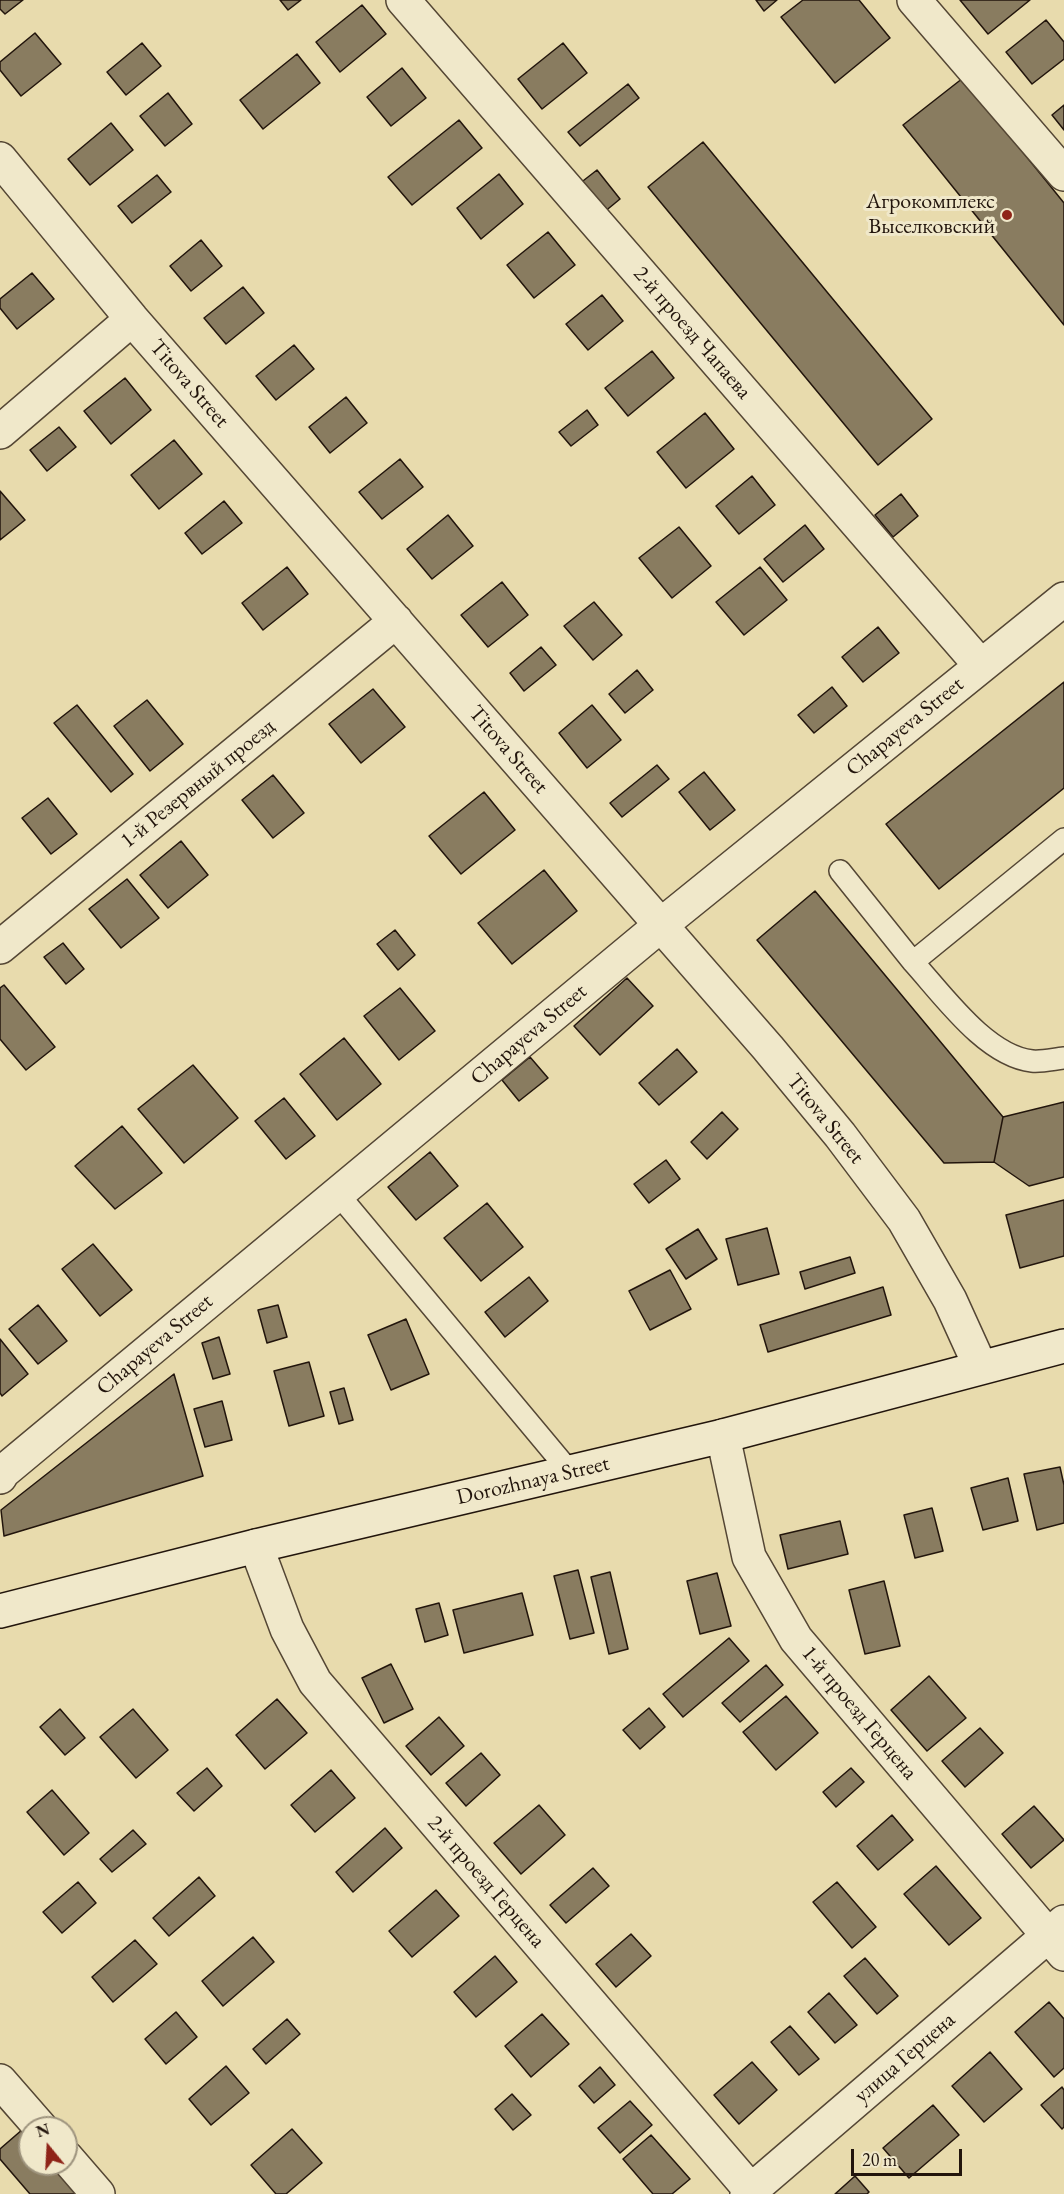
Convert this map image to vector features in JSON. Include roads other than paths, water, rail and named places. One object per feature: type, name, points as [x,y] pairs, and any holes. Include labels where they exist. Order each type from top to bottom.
[{"type":"street","name":"2-й проезд Чапаева","points":[[403,0],[981,666]]},
{"type":"street","points":[[914,0],[1064,174]]},
{"type":"street","name":"Titova Street","points":[[0,159],[132,319],[783,1065],[840,1135],[904,1220],[950,1300],[981,1366]]},
{"type":"street","points":[[0,432],[132,319]]},
{"type":"street","name":"Chapayeva Street","points":[[0,1477],[21,1457],[661,925],[1064,599]]},
{"type":"street","name":"1-й Резервный проезд","points":[[0,946],[396,621]]},
{"type":"street","name":"Dorozhnaya Street","points":[[1,1607],[723,1436],[981,1366],[1064,1346]]},
{"type":"street","name":"1-й проезд Герцена","points":[[723,1436],[749,1557],[796,1639],[1059,1937]]},
{"type":"street","name":"2-й проезд Герцена","points":[[256,1546],[287,1629],[315,1682],[751,2193]]},
{"type":"street","name":"улица Герцена","points":[[751,2193],[1059,1937]]},
{"type":"street","points":[[0,2081],[31,2116]]},
{"type":"street","points":[[78,2171],[98,2194]]},
{"type":"lane","points":[[913,962],[1064,839]]},
{"type":"lane","points":[[840,871],[913,962],[979,1034],[1003,1052],[1032,1061],[1064,1058]]},
{"type":"lane","points":[[338,1194],[570,1472]]},
{"type":"place","name":"Агрокомплекс Выселковский","points":[[1007,215]]}]
